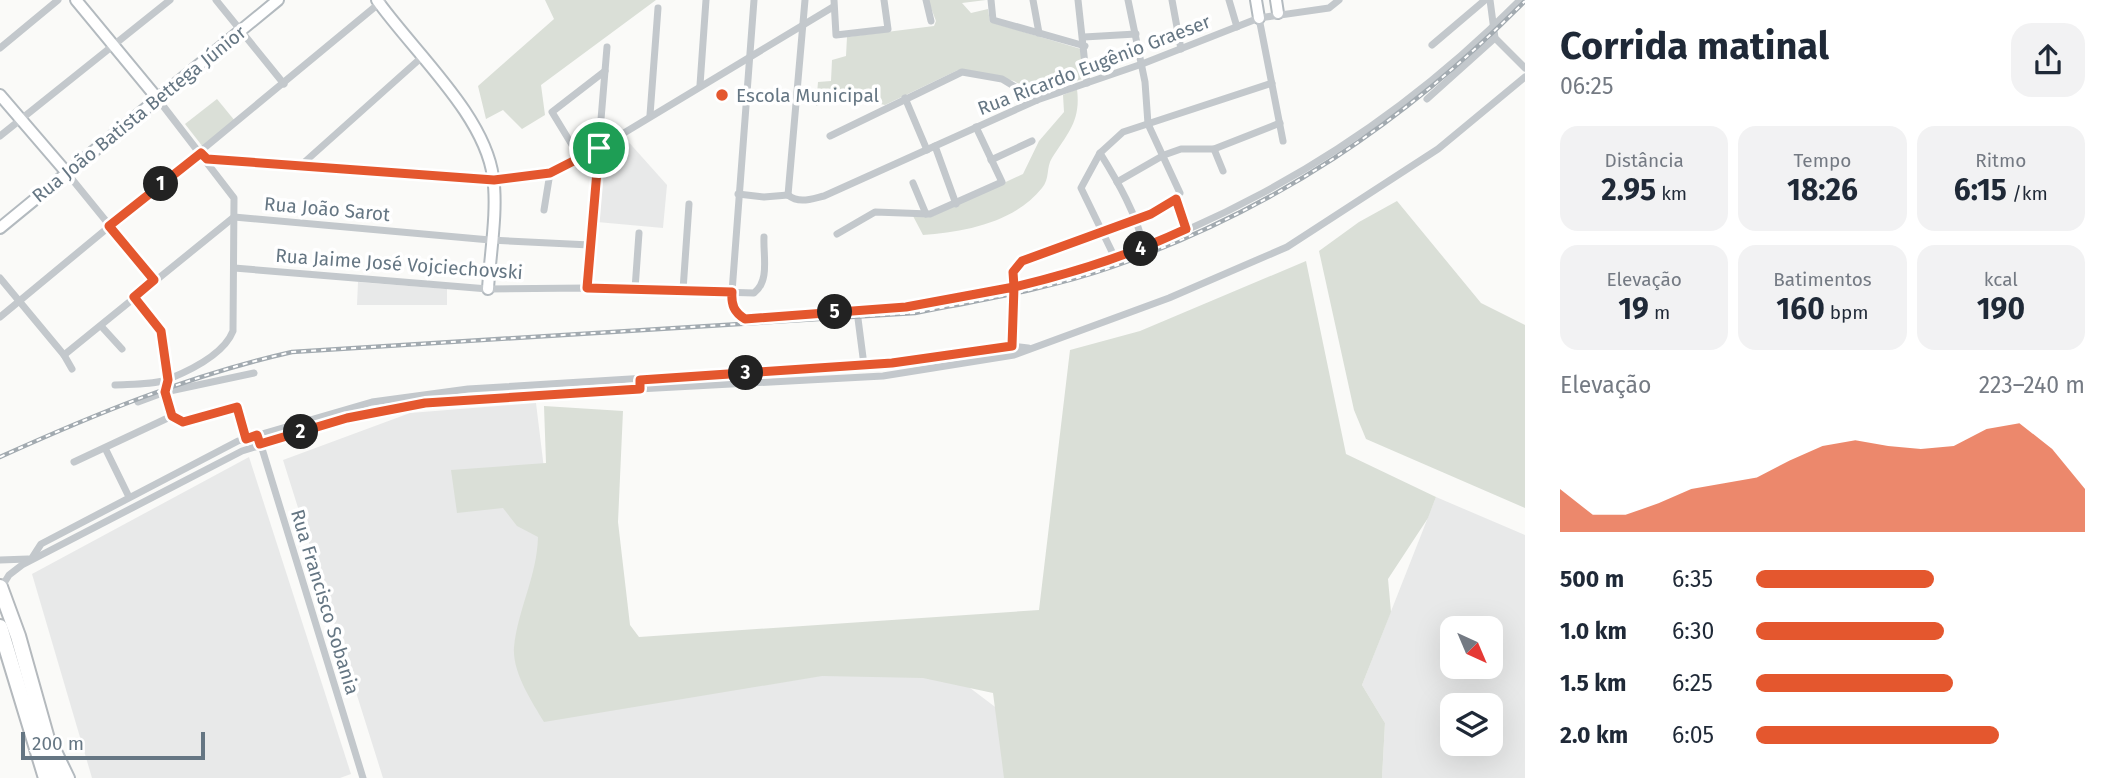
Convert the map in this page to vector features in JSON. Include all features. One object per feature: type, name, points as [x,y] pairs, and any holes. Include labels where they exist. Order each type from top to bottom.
[{"type":"highway","points":[[0,588],[18,636],[58,778]]},
{"type":"highway","points":[[0,627],[44,778]]},
{"type":"street","points":[[0,48],[58,0]]},
{"type":"street","points":[[76,0],[231,191],[234,216],[233,331],[226,344],[218,352],[168,380],[115,385]]},
{"type":"street","points":[[0,136],[170,0]]},
{"type":"street","points":[[216,0],[284,84]]},
{"type":"street","name":"Rua João Batista Bettega Júnior","points":[[0,228],[278,0]]},
{"type":"street","points":[[700,85],[706,0]]},
{"type":"street","points":[[754,0],[732,292],[736,314],[745,319],[906,307],[1014,287],[1144,248],[1270,191],[1349,143],[1438,78],[1494,28],[1502,16],[1520,0]]},
{"type":"street","points":[[788,195],[805,0]]},
{"type":"street","points":[[204,156],[299,167],[494,180],[550,173],[599,148],[833,3],[836,36],[888,29],[884,0]]},
{"type":"street","points":[[926,0],[931,21]]},
{"type":"street","points":[[990,0],[993,20],[1085,46]]},
{"type":"street","points":[[1033,0],[1039,33]]},
{"type":"street","points":[[1078,0],[1087,83]]},
{"type":"street","points":[[1012,346],[1013,272],[1022,261],[1134,220],[1176,199],[1180,191],[1148,124],[1142,64],[1128,0]]},
{"type":"street","points":[[1172,0],[1181,49]]},
{"type":"street","points":[[1228,0],[1237,27]]},
{"type":"street","points":[[1256,0],[1283,141]]},
{"type":"street","points":[[1276,0],[1278,13]]},
{"type":"street","name":"Rua Ricardo Eugênio Graeser","points":[[738,194],[764,198],[788,195],[794,200],[807,201],[824,196],[1037,100],[1142,64],[1259,18],[1320,4],[1329,8],[1339,0]]},
{"type":"street","points":[[1432,45],[1488,0],[1495,38],[1525,68]]},
{"type":"street","points":[[0,317],[109,226],[204,156],[380,2],[482,139],[494,180],[488,289]]},
{"type":"street","points":[[650,116],[658,8]]},
{"type":"street","points":[[1084,37],[1136,34]]},
{"type":"street","points":[[1427,99],[1495,38]]},
{"type":"street","points":[[587,288],[607,47]]},
{"type":"street","points":[[299,167],[422,57]]},
{"type":"street","points":[[580,158],[552,111],[605,71]]},
{"type":"street","points":[[830,136],[962,72],[1002,79],[1037,100]]},
{"type":"street","points":[[0,588],[15,570],[33,558],[175,484],[260,444],[347,418],[469,398],[892,376],[987,362],[1032,348],[1179,294],[1287,247],[1438,149],[1525,77]]},
{"type":"street","points":[[1115,258],[1081,188],[1100,153],[1123,132],[1272,83]]},
{"type":"street","points":[[0,95],[154,280]]},
{"type":"street","points":[[905,98],[956,204]]},
{"type":"street","points":[[1117,182],[1164,155],[1181,149],[1214,149],[1280,123]]},
{"type":"street","points":[[837,234],[875,212],[926,214],[956,204],[1002,182],[976,127]]},
{"type":"street","points":[[990,160],[1032,141]]},
{"type":"street","points":[[1214,149],[1223,171]]},
{"type":"street","points":[[1100,153],[1117,182],[1144,248]]},
{"type":"street","points":[[544,210],[550,173]]},
{"type":"street","points":[[913,183],[926,214]]},
{"type":"street","points":[[1176,199],[1186,229]]},
{"type":"street","points":[[682,290],[689,204]]},
{"type":"street","points":[[64,355],[234,216]]},
{"type":"street","name":"Rua João Sarot","points":[[234,216],[490,240],[590,245]]},
{"type":"street","points":[[635,289],[639,233]]},
{"type":"street","name":"Rua Jaime José Vojciechovski","points":[[233,268],[488,289],[587,288],[754,293],[761,288],[765,278],[764,237]]},
{"type":"street","points":[[0,278],[64,355],[72,369]]},
{"type":"street","points":[[134,297],[161,331],[168,380],[165,392],[172,416],[183,422],[237,407],[246,439]]},
{"type":"street","points":[[857,311],[863,365]]},
{"type":"street","points":[[101,326],[122,349]]},
{"type":"street","points":[[33,558],[41,544],[170,475],[246,439],[345,408],[407,396],[468,389],[863,365],[1012,346],[1032,348]]},
{"type":"street","points":[[138,402],[165,392],[254,373]]},
{"type":"street","points":[[640,380],[640,389]]},
{"type":"street","points":[[611,381],[611,391]]},
{"type":"street","points":[[468,389],[469,398]]},
{"type":"street","points":[[447,391],[448,401]]},
{"type":"street","points":[[407,396],[409,406]]},
{"type":"street","points":[[345,408],[347,418]]},
{"type":"street","points":[[74,462],[106,450],[172,416]]},
{"type":"street","points":[[281,427],[284,437]]},
{"type":"street","name":"Rua Francisco Sobania","points":[[257,435],[363,778]]},
{"type":"street","points":[[106,450],[129,497]]},
{"type":"street","points":[[170,475],[175,484]]},
{"type":"street","points":[[96,515],[99,523]]},
{"type":"street","points":[[0,559],[33,558]]},
{"type":"street","points":[[38,708],[69,778]]},
{"type":"shaded area","points":[[545,0],[656,0],[541,85],[545,115],[522,129],[503,110],[486,119],[478,86],[554,19]]},
{"type":"shaded area","points":[[928,0],[986,0],[962,3],[971,13],[988,9],[990,22],[1081,49],[1082,79],[1037,95],[1014,81],[958,70],[885,105],[846,96],[816,106],[818,82],[831,81],[832,60],[846,56],[847,37],[934,26],[936,21]]},
{"type":"shaded area","points":[[1077,89],[1077,110],[1072,126],[1050,162],[1044,184],[1031,200],[987,224],[923,235],[913,216],[933,216],[1023,174],[1039,141],[1064,112],[1063,95]]},
{"type":"shaded area","points":[[217,99],[235,121],[203,147],[185,124]]},
{"type":"shaded area","points":[[625,138],[667,185],[663,228],[597,222],[603,151]]},
{"type":"shaded area","points":[[1397,201],[1481,303],[1525,325],[1525,508],[1366,439],[1354,410],[1319,251],[1359,222]]},
{"type":"shaded area","points":[[1306,261],[1346,454],[1436,497],[1428,518],[1388,579],[1391,612],[1362,685],[1385,723],[1382,778],[1004,778],[993,693],[923,678],[822,676],[544,722],[519,676],[514,657],[516,633],[534,565],[538,537],[517,526],[503,508],[457,513],[451,470],[546,463],[544,406],[623,411],[618,522],[630,625],[639,637],[1039,610],[1070,350],[1140,331]]},
{"type":"shaded area","points":[[358,282],[447,289],[447,305],[357,305]]},
{"type":"shaded area","points":[[536,403],[574,715],[908,641],[1089,778],[383,778],[283,460],[410,413]]},
{"type":"shaded area","points":[[249,457],[351,774],[340,778],[92,778],[32,574]]},
{"type":"shaded area","points":[[1436,497],[1525,535],[1525,778],[1382,778],[1385,723],[1362,685]]},
{"type":"railway","points":[[0,457],[143,397],[217,372],[292,352],[915,313],[1088,275],[1171,244],[1228,218],[1282,190],[1334,158],[1433,86],[1525,1]]},
{"type":"place","name":"Escola Municipal","points":[[722,95]]},
{"type":"route","points":[[599,148],[550,173],[494,180],[207,159],[201,153],[109,226],[154,280],[134,297],[161,331],[168,380],[165,392],[172,416],[183,422],[237,407],[246,439],[257,435],[260,444],[347,418],[425,403],[484,397],[640,389],[640,380],[892,363],[1012,346],[1014,287],[1065,275],[1144,248],[1186,229],[1176,199],[1151,214],[1022,261],[1013,272],[1014,287],[906,307],[745,319],[736,314],[732,292],[587,288],[599,148]]}]
